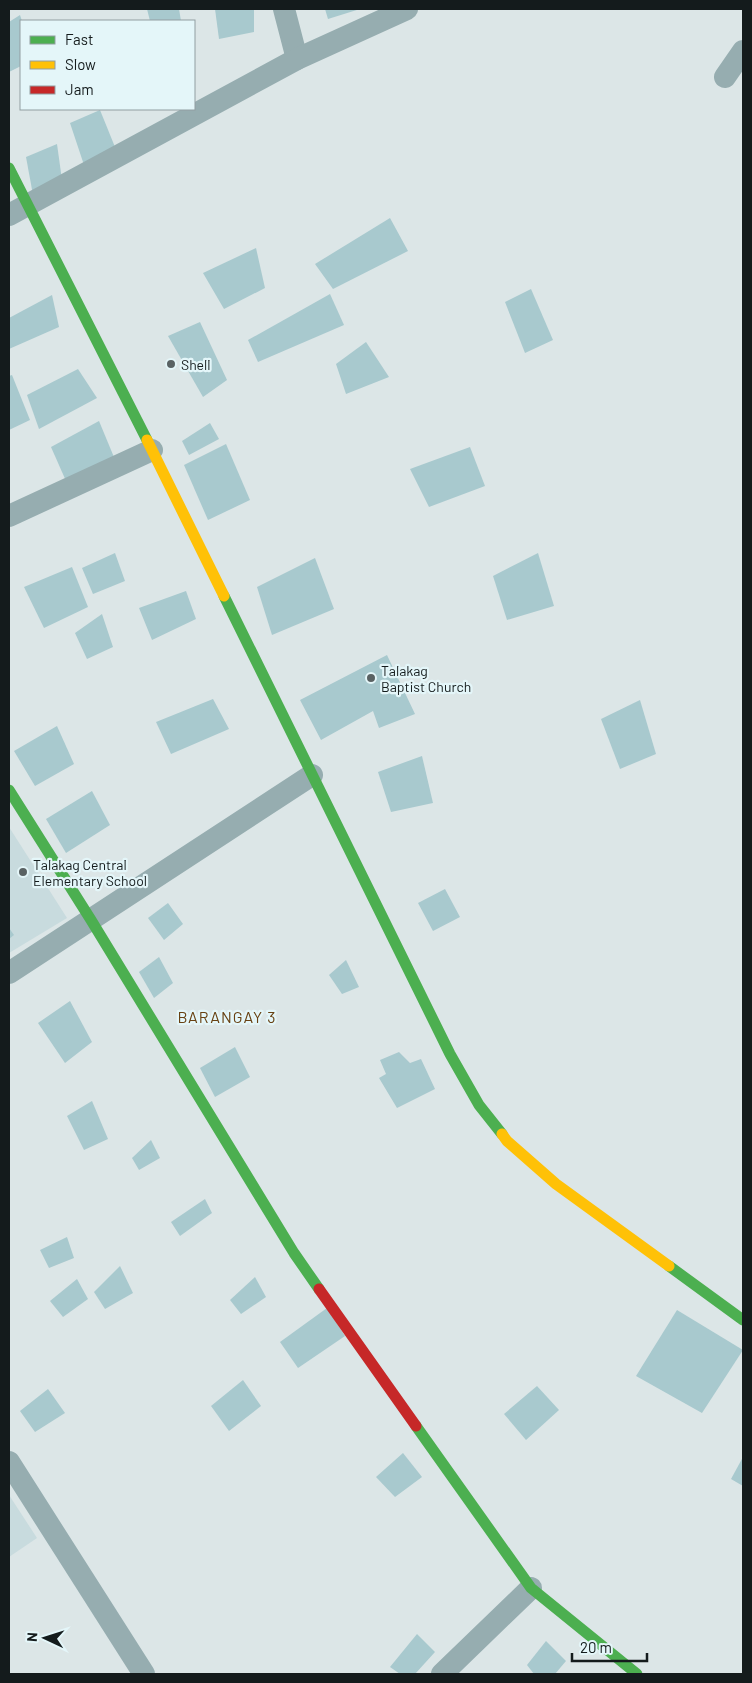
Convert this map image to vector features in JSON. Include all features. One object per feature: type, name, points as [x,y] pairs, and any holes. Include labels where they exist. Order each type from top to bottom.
[{"type":"main road","points":[[9,168],[18,210],[152,450],[450,1054],[479,1105],[507,1141],[556,1184],[743,1320]]},
{"type":"main road","points":[[9,790],[91,920],[294,1253],[531,1588],[637,1674]]},
{"type":"street","points":[[284,9],[297,59]]},
{"type":"street","points":[[18,210],[297,59],[407,9]]},
{"type":"street","points":[[725,77],[743,50]]},
{"type":"street","points":[[9,516],[152,450]]},
{"type":"street","points":[[9,973],[312,775]]},
{"type":"street","points":[[9,1462],[144,1674]]},
{"type":"street","points":[[442,1674],[531,1588]]},
{"type":"shaded area","name":"Talakag Central Elementary School","points":[[9,827],[67,918],[9,953]]},
{"type":"shaded area","points":[[9,1495],[37,1538],[9,1557]]},
{"type":"building","points":[[147,9],[179,9],[181,20],[150,20]]},
{"type":"building","points":[[215,9],[254,9],[254,32],[219,39]]},
{"type":"building","points":[[325,9],[360,9],[328,19]]},
{"type":"building","points":[[20,15],[22,20],[20,20],[20,66],[9,72],[9,22]]},
{"type":"building","points":[[100,110],[117,152],[84,165],[70,123]]},
{"type":"building","points":[[57,144],[62,180],[33,195],[26,157]]},
{"type":"building","points":[[390,218],[408,251],[333,289],[315,264]]},
{"type":"building","points":[[256,248],[265,288],[224,309],[203,273]]},
{"type":"building","points":[[531,289],[553,340],[525,353],[505,302]]},
{"type":"building","points":[[330,294],[344,325],[258,362],[248,340]]},
{"type":"building","points":[[52,295],[59,327],[9,349],[9,318]]},
{"type":"building","points":[[200,322],[227,380],[203,397],[168,336]]},
{"type":"building","points":[[366,342],[389,377],[346,394],[336,364]]},
{"type":"building","points":[[78,369],[97,398],[39,429],[27,395]]},
{"type":"building","points":[[12,375],[30,420],[9,430],[9,376]]},
{"type":"building","points":[[99,421],[116,462],[66,481],[51,447]]},
{"type":"building","points":[[210,423],[219,439],[189,455],[182,441]]},
{"type":"building","points":[[226,444],[250,500],[208,520],[184,465]]},
{"type":"building","points":[[470,447],[485,486],[429,507],[410,469]]},
{"type":"building","points":[[115,553],[125,581],[93,594],[82,568]]},
{"type":"building","points":[[538,553],[554,606],[507,620],[493,576]]},
{"type":"building","points":[[315,558],[334,609],[272,635],[257,587]]},
{"type":"building","points":[[72,567],[88,607],[44,628],[24,587]]},
{"type":"building","points":[[186,591],[196,619],[152,640],[139,608]]},
{"type":"building","points":[[102,614],[113,647],[87,659],[75,633]]},
{"type":"building","name":"Talakag Baptist Church","points":[[387,655],[415,714],[379,728],[373,711],[321,740],[300,700]]},
{"type":"building","points":[[213,699],[229,729],[171,754],[156,722]]},
{"type":"building","points":[[640,700],[656,754],[620,769],[601,719]]},
{"type":"building","points":[[57,726],[74,764],[35,786],[14,751]]},
{"type":"building","points":[[422,756],[433,803],[391,812],[378,772]]},
{"type":"building","points":[[92,791],[110,825],[66,853],[46,819]]},
{"type":"building","points":[[445,889],[460,917],[433,931],[418,903]]},
{"type":"building","points":[[168,903],[183,924],[164,940],[148,918]]},
{"type":"building","points":[[9,928],[14,935],[9,939]]},
{"type":"building","points":[[159,957],[173,983],[154,998],[139,972]]},
{"type":"building","points":[[346,960],[359,987],[342,994],[329,975]]},
{"type":"building","points":[[70,1001],[92,1042],[65,1063],[38,1023]]},
{"type":"building","points":[[235,1047],[250,1077],[215,1097],[200,1068]]},
{"type":"building","points":[[399,1052],[410,1063],[421,1059],[435,1089],[397,1108],[379,1078],[386,1074],[380,1060]]},
{"type":"building","points":[[92,1101],[108,1139],[84,1150],[67,1116]]},
{"type":"building","points":[[151,1140],[160,1158],[139,1170],[132,1158]]},
{"type":"building","points":[[205,1199],[212,1213],[180,1236],[171,1222]]},
{"type":"building","points":[[67,1237],[74,1258],[49,1268],[40,1250]]},
{"type":"building","points":[[120,1266],[133,1293],[105,1309],[94,1292]]},
{"type":"building","points":[[255,1277],[266,1297],[241,1314],[230,1300]]},
{"type":"building","points":[[77,1279],[88,1299],[63,1317],[50,1301]]},
{"type":"building","points":[[327,1308],[345,1336],[298,1368],[280,1342]]},
{"type":"building","points":[[677,1310],[743,1350],[702,1413],[636,1376]]},
{"type":"building","points":[[243,1380],[261,1406],[229,1431],[211,1406]]},
{"type":"building","points":[[537,1386],[559,1410],[526,1440],[504,1414]]},
{"type":"building","points":[[48,1389],[65,1413],[35,1432],[20,1411]]},
{"type":"building","points":[[403,1453],[422,1477],[395,1497],[376,1477]]},
{"type":"building","points":[[743,1457],[743,1486],[731,1479]]},
{"type":"building","points":[[417,1634],[435,1652],[415,1674],[400,1674],[390,1667]]},
{"type":"building","points":[[546,1641],[566,1661],[555,1674],[534,1674],[527,1665]]},
{"type":"traffic: fast","points":[[9,168],[147,440]]},
{"type":"traffic: fast","points":[[224,596],[450,1054],[479,1105],[502,1134]]},
{"type":"traffic: fast","points":[[9,790],[91,920],[294,1253],[319,1289]]},
{"type":"traffic: fast","points":[[669,1266],[743,1320]]},
{"type":"traffic: fast","points":[[416,1426],[531,1588],[637,1674]]},
{"type":"traffic: slow","points":[[147,440],[224,596]]},
{"type":"traffic: slow","points":[[502,1134],[507,1141],[556,1184],[669,1266]]},
{"type":"traffic: jam","points":[[319,1289],[416,1426]]},
{"type":"place","name":"Shell","points":[[171,364]]},
{"type":"place","name":"Talakag Baptist Church","points":[[371,678]]},
{"type":"place","name":"Talakag Central Elementary School","points":[[23,872]]},
{"type":"district","name":"BARANGAY 3","points":[[227,1016]]}]
